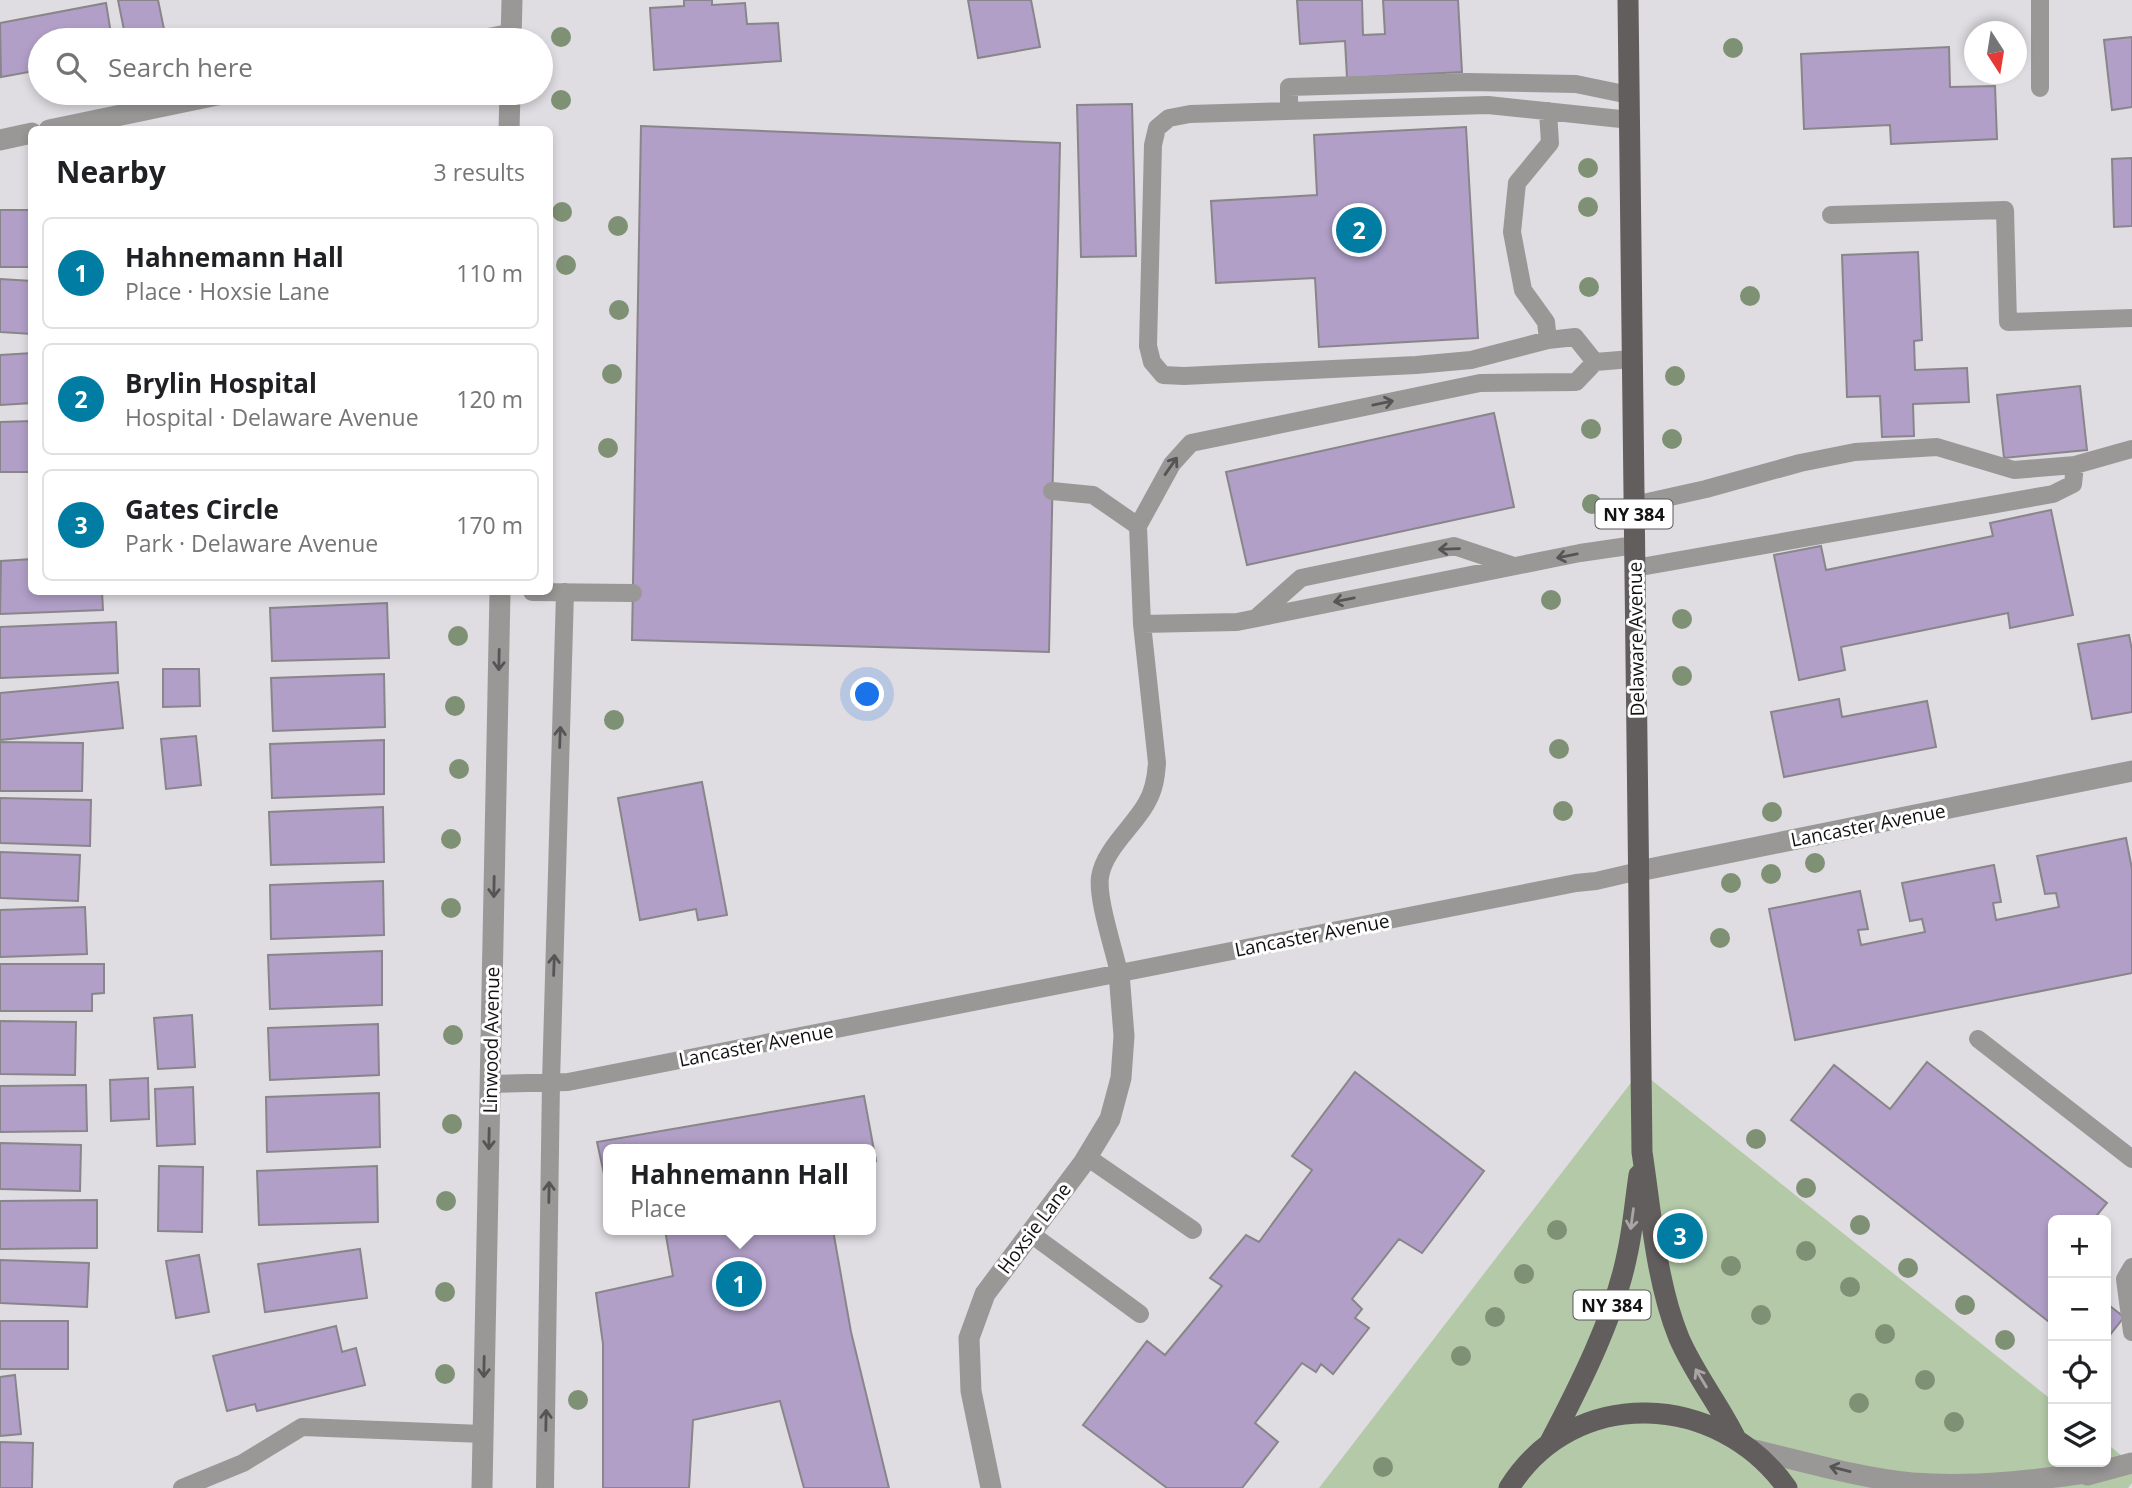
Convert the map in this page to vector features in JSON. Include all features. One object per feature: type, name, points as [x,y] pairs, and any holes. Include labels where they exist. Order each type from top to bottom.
[{"type":"main road","name":"Delaware Avenue","points":[[1628,0],[1642,1152],[1658,1256],[1672,1320],[1680,1341],[1721,1408],[1735,1437]]},
{"type":"main road","name":"Delaware Avenue","points":[[1547,1447],[1592,1354],[1613,1303],[1627,1256],[1642,1152]]},
{"type":"main road","points":[[1547,1447],[1590,1423],[1612,1417],[1653,1413],[1704,1422],[1735,1437]]},
{"type":"main road","name":"NY 384","points":[[1735,1437],[1754,1450],[1787,1488]]},
{"type":"main road","name":"NY 384","points":[[1509,1488],[1517,1475],[1547,1447]]},
{"type":"street","points":[[511,28],[512,0]]},
{"type":"street","points":[[68,126],[169,105]]},
{"type":"street","points":[[509,126],[510,105]]},
{"type":"street","points":[[0,140],[28,134]]},
{"type":"street","name":"Linwood Avenue","points":[[482,1488],[500,595]]},
{"type":"street","name":"Lancaster Avenue","points":[[1639,871],[2132,771]]},
{"type":"street","name":"Hoxsie Lane","points":[[991,1488],[971,1391],[969,1338],[985,1294],[1087,1157],[1110,1119],[1121,1078],[1124,1035],[1119,973]]},
{"type":"street","points":[[1754,1450],[1879,1479],[1914,1483],[2004,1485],[2100,1471]]},
{"type":"street","points":[[2047,1488],[2132,1463]]},
{"type":"lane","points":[[2040,0],[2040,88]]},
{"type":"lane","points":[[1289,110],[1289,87],[1467,82],[1576,84],[1629,95]]},
{"type":"lane","points":[[1595,362],[1575,337],[1548,340],[1471,360],[1429,364],[1163,375],[1152,362],[1148,346],[1153,145],[1157,128],[1169,118],[1190,114],[1488,105],[1630,120]]},
{"type":"lane","points":[[1548,111],[1550,143],[1517,183],[1512,232],[1523,290],[1546,322],[1548,340]]},
{"type":"lane","points":[[1831,215],[2005,210],[2008,322],[2132,318]]},
{"type":"lane","points":[[1119,973],[1102,901],[1100,878],[1107,860],[1146,804],[1155,786],[1157,763],[1142,624],[1138,526],[1172,464],[1191,443],[1480,383],[1576,382],[1595,362],[1632,359]]},
{"type":"lane","points":[[1634,505],[1706,489],[1800,463],[1855,452],[1937,447],[2014,470],[2075,465],[2132,449]]},
{"type":"lane","points":[[1635,568],[2053,494],[2073,484],[2075,465]]},
{"type":"lane","points":[[1052,491],[1093,495],[1138,526]]},
{"type":"lane","points":[[1142,624],[1237,622],[1514,566],[1635,545]]},
{"type":"lane","points":[[1255,618],[1301,578],[1454,547],[1514,566]]},
{"type":"lane","points":[[553,592],[633,593]]},
{"type":"lane","points":[[545,1488],[551,1082],[565,592]]},
{"type":"lane","name":"Lancaster Avenue","points":[[490,1084],[571,1081],[1639,871]]},
{"type":"lane","points":[[1978,1039],[2132,1159]]},
{"type":"lane","points":[[1087,1157],[1193,1230]]},
{"type":"lane","points":[[1031,1234],[1140,1314]]},
{"type":"lane","points":[[2132,1267],[2125,1279],[2132,1332]]},
{"type":"lane","points":[[182,1488],[243,1463],[302,1427],[483,1434]]},
{"type":"green space","points":[[1640,1071],[2048,1397],[2048,1467],[2111,1467],[2111,1447],[2132,1464],[2132,1483],[2128,1488],[1319,1488]]},
{"type":"building","points":[[118,0],[158,0],[164,28],[124,28]]},
{"type":"building","points":[[684,0],[712,0],[712,5],[745,3],[747,24],[778,23],[781,61],[654,70],[650,8],[684,6]]},
{"type":"building","points":[[968,0],[1031,0],[1040,47],[978,58]]},
{"type":"building","points":[[1297,0],[1362,0],[1363,35],[1385,34],[1383,0],[1458,0],[1462,72],[1347,78],[1345,41],[1300,44]]},
{"type":"building","points":[[106,3],[110,28],[28,28],[28,72],[1,77],[0,23]]},
{"type":"building","points":[[2132,37],[2132,107],[2112,110],[2104,40]]},
{"type":"building","points":[[1949,47],[1950,87],[1995,86],[1997,139],[1891,144],[1890,125],[1804,129],[1801,54]]},
{"type":"building","points":[[1132,104],[1136,256],[1081,257],[1077,105]]},
{"type":"building","points":[[641,126],[1060,143],[1049,652],[632,640]]},
{"type":"building","points":[[1466,127],[1478,338],[1319,347],[1315,278],[1216,283],[1211,201],[1317,195],[1314,135]]},
{"type":"building","points":[[2132,158],[2132,226],[2114,227],[2112,159]]},
{"type":"building","points":[[0,210],[28,210],[28,267],[0,267]]},
{"type":"building","points":[[1918,252],[1922,340],[1914,341],[1915,370],[1967,368],[1969,402],[1913,404],[1914,436],[1882,437],[1880,396],[1847,397],[1842,255]]},
{"type":"building","points":[[0,279],[28,281],[28,334],[0,332]]},
{"type":"building","points":[[28,353],[28,403],[0,405],[0,355]]},
{"type":"building","points":[[2080,386],[2087,450],[2004,458],[1997,395]]},
{"type":"building","points":[[1494,413],[1514,507],[1247,565],[1226,472]]},
{"type":"building","points":[[28,421],[28,472],[0,472],[0,422]]},
{"type":"building","points":[[2051,510],[2073,615],[2010,628],[2008,613],[1841,647],[1845,670],[1799,680],[1774,555],[1821,546],[1826,570],[1993,536],[1990,523]]},
{"type":"building","points":[[28,559],[28,595],[102,595],[103,610],[0,614],[1,561]]},
{"type":"building","points":[[387,603],[389,658],[272,661],[270,608]]},
{"type":"building","points":[[116,622],[118,673],[0,678],[0,627]]},
{"type":"building","points":[[2129,635],[2132,650],[2132,712],[2092,719],[2078,644]]},
{"type":"building","points":[[163,669],[199,669],[200,706],[163,707]]},
{"type":"building","points":[[384,674],[385,727],[273,731],[271,678]]},
{"type":"building","points":[[118,682],[123,728],[0,740],[0,693]]},
{"type":"building","points":[[1839,699],[1842,717],[1927,701],[1936,747],[1784,777],[1771,712]]},
{"type":"building","points":[[196,736],[201,785],[166,789],[161,739]]},
{"type":"building","points":[[384,740],[384,794],[272,798],[270,744]]},
{"type":"building","points":[[0,742],[83,743],[82,791],[0,791]]},
{"type":"building","points":[[702,782],[727,915],[698,920],[696,909],[640,920],[618,798]]},
{"type":"building","points":[[0,798],[91,800],[90,846],[0,843]]},
{"type":"building","points":[[383,807],[384,862],[271,865],[269,812]]},
{"type":"building","points":[[2126,838],[2132,869],[2132,973],[1795,1040],[1769,909],[1860,891],[1868,929],[1858,930],[1861,945],[1925,932],[1922,919],[1910,921],[1902,883],[1994,865],[2001,902],[1993,903],[1996,920],[2059,907],[2056,893],[2045,894],[2037,856]]},
{"type":"building","points":[[0,852],[80,855],[78,901],[0,898]]},
{"type":"building","points":[[383,881],[384,935],[271,939],[270,885]]},
{"type":"building","points":[[85,907],[87,954],[0,957],[0,910]]},
{"type":"building","points":[[382,951],[382,1005],[270,1009],[268,955]]},
{"type":"building","points":[[0,964],[104,964],[104,993],[92,994],[92,1011],[0,1011]]},
{"type":"building","points":[[192,1015],[195,1067],[158,1069],[154,1018]]},
{"type":"building","points":[[0,1021],[76,1022],[75,1075],[0,1074]]},
{"type":"building","points":[[378,1024],[379,1075],[270,1080],[268,1028]]},
{"type":"building","points":[[1927,1062],[2107,1203],[2097,1215],[2048,1215],[2048,1321],[1791,1120],[1834,1065],[1890,1109]]},
{"type":"building","points":[[1355,1072],[1484,1171],[1422,1253],[1399,1239],[1352,1299],[1362,1309],[1355,1318],[1369,1328],[1333,1374],[1321,1364],[1316,1372],[1302,1363],[1255,1423],[1278,1442],[1242,1488],[1167,1488],[1083,1425],[1147,1341],[1165,1355],[1222,1286],[1210,1278],[1246,1235],[1259,1242],[1312,1170],[1292,1156]]},
{"type":"building","points":[[148,1078],[149,1119],[111,1121],[110,1080]]},
{"type":"building","points":[[86,1085],[87,1131],[0,1132],[0,1086]]},
{"type":"building","points":[[193,1087],[195,1144],[157,1146],[155,1089]]},
{"type":"building","points":[[379,1093],[380,1147],[267,1152],[266,1097]]},
{"type":"building","points":[[864,1096],[873,1144],[603,1144],[603,1169],[597,1142]]},
{"type":"building","points":[[0,1143],[81,1145],[80,1191],[0,1189]]},
{"type":"building","points":[[159,1166],[203,1167],[202,1232],[158,1231]]},
{"type":"building","points":[[377,1166],[378,1222],[259,1225],[257,1171]]},
{"type":"building","points":[[97,1200],[97,1248],[0,1249],[0,1201]]},
{"type":"building","points":[[666,1235],[834,1235],[851,1332],[889,1488],[804,1488],[780,1401],[693,1420],[689,1488],[603,1488],[603,1344],[596,1293],[673,1276]]},
{"type":"building","points":[[360,1249],[367,1298],[265,1312],[258,1264]]},
{"type":"building","points":[[199,1255],[209,1312],[176,1318],[166,1261]]},
{"type":"building","points":[[0,1260],[89,1263],[87,1307],[0,1303]]},
{"type":"building","points":[[2111,1307],[2124,1317],[2111,1334]]},
{"type":"building","points":[[0,1321],[68,1321],[68,1369],[0,1369]]},
{"type":"building","points":[[336,1326],[342,1352],[356,1348],[365,1385],[257,1411],[255,1404],[227,1411],[213,1356]]},
{"type":"building","points":[[15,1375],[21,1434],[0,1436],[0,1377]]},
{"type":"building","points":[[0,1442],[33,1443],[32,1488],[0,1488]]},
{"type":"place","name":"Brylin Hospital","points":[[1359,230]]},
{"type":"place","name":"Gates Circle","points":[[1680,1236]]},
{"type":"place","name":"Hahnemann Hall","points":[[739,1284]]}]
